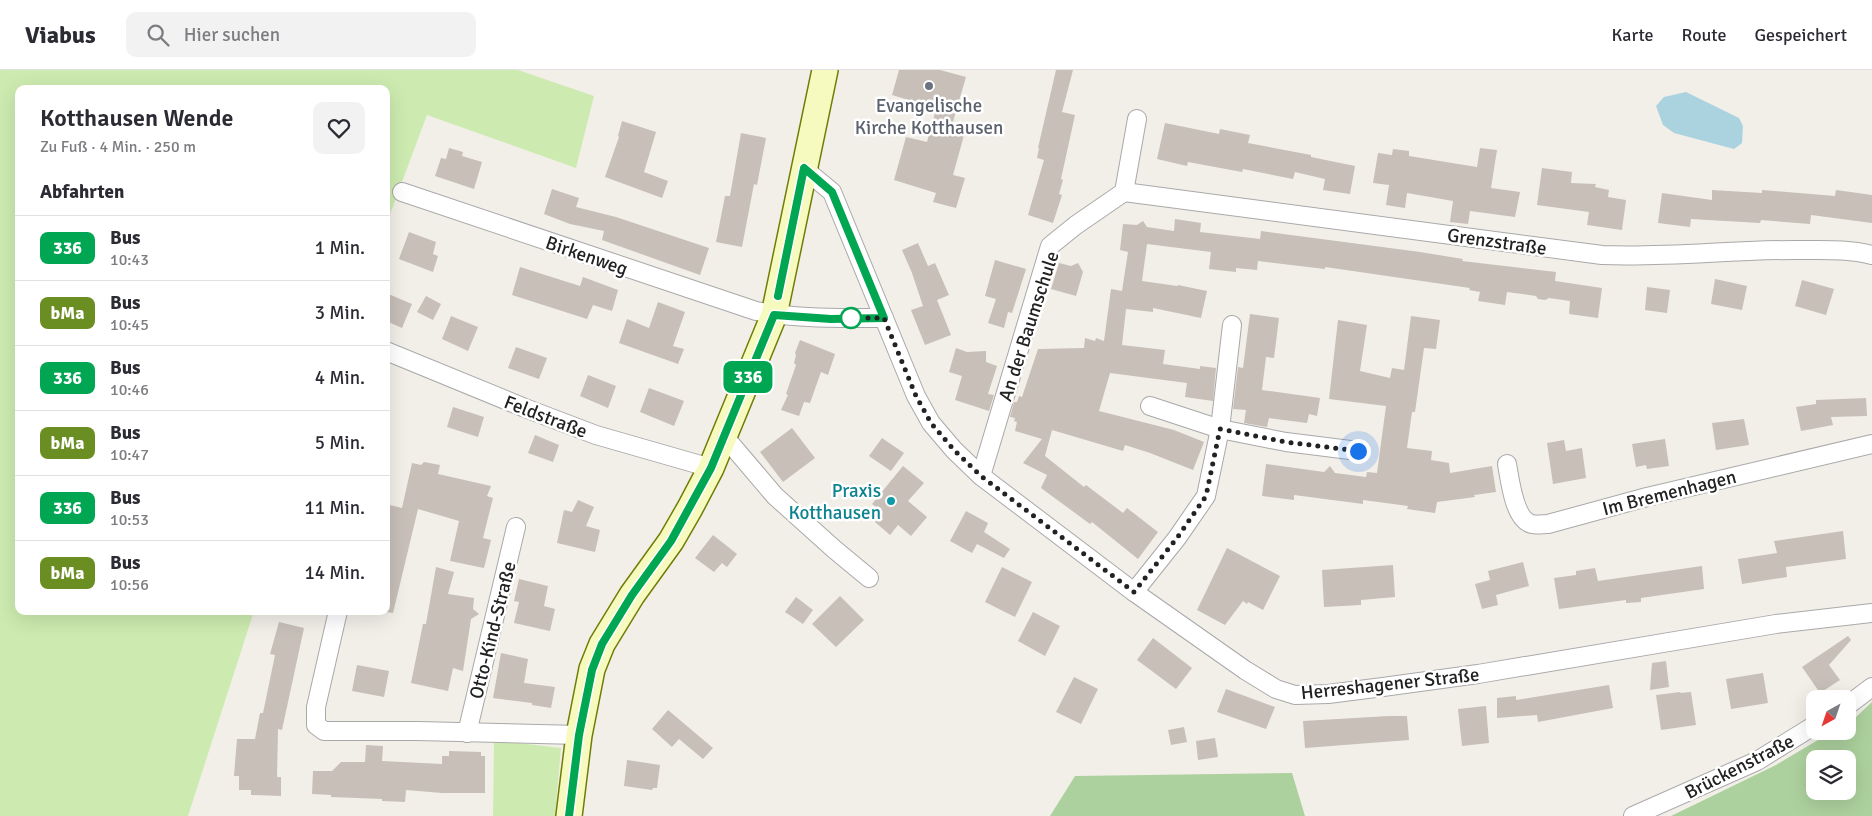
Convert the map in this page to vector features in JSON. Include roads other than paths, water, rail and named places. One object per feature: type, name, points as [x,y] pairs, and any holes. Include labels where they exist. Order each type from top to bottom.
[{"type":"street","points":[[569,816],[579,735],[592,670],[602,644],[632,595],[671,541],[711,468],[774,315],[825,70]]},
{"type":"street","points":[[1124,192],[1137,119]]},
{"type":"street","name":"Herreshagener Straße","points":[[804,168],[832,192],[916,396],[931,423],[954,450],[981,476],[1134,592],[1245,670],[1276,689],[1295,695],[1328,694],[1402,685],[1776,624],[1872,613]]},
{"type":"street","name":"Birkenweg","points":[[402,192],[756,311],[774,315]]},
{"type":"street","name":"Grenzstraße","points":[[1124,192],[1602,255],[1630,256],[1769,250],[1828,250],[1872,255]]},
{"type":"street","name":"An der Baumschule","points":[[981,476],[1050,246],[1076,225],[1124,192]]},
{"type":"street","points":[[774,315],[831,319],[884,318]]},
{"type":"street","points":[[1134,592],[1177,538],[1206,496],[1220,429],[1232,325]]},
{"type":"street","name":"Feldstraße","points":[[390,353],[596,435],[711,468]]},
{"type":"street","points":[[1150,406],[1220,429],[1286,442],[1358,451]]},
{"type":"street","points":[[724,436],[775,496],[869,578]]},
{"type":"street","name":"Im Bremenhagen","points":[[1507,464],[1516,506],[1522,518],[1532,524],[1548,524],[1656,495],[1872,444]]},
{"type":"street","name":"Otto-Kind-Straße","points":[[467,733],[516,527]]},
{"type":"street","points":[[337,615],[316,707],[316,725],[324,731],[579,735]]},
{"type":"street","points":[[1856,699],[1872,687]]},
{"type":"street","name":"Brückenstraße","points":[[1633,816],[1757,761],[1806,731]]},
{"type":"water","points":[[1686,92],[1739,118],[1743,126],[1742,143],[1734,149],[1674,133],[1663,125],[1656,106],[1664,97]]},
{"type":"place","name":"Evangelische Kirche Kotthausen","points":[[929,86]]},
{"type":"place","name":"Praxis Kotthausen","points":[[891,501]]}]
